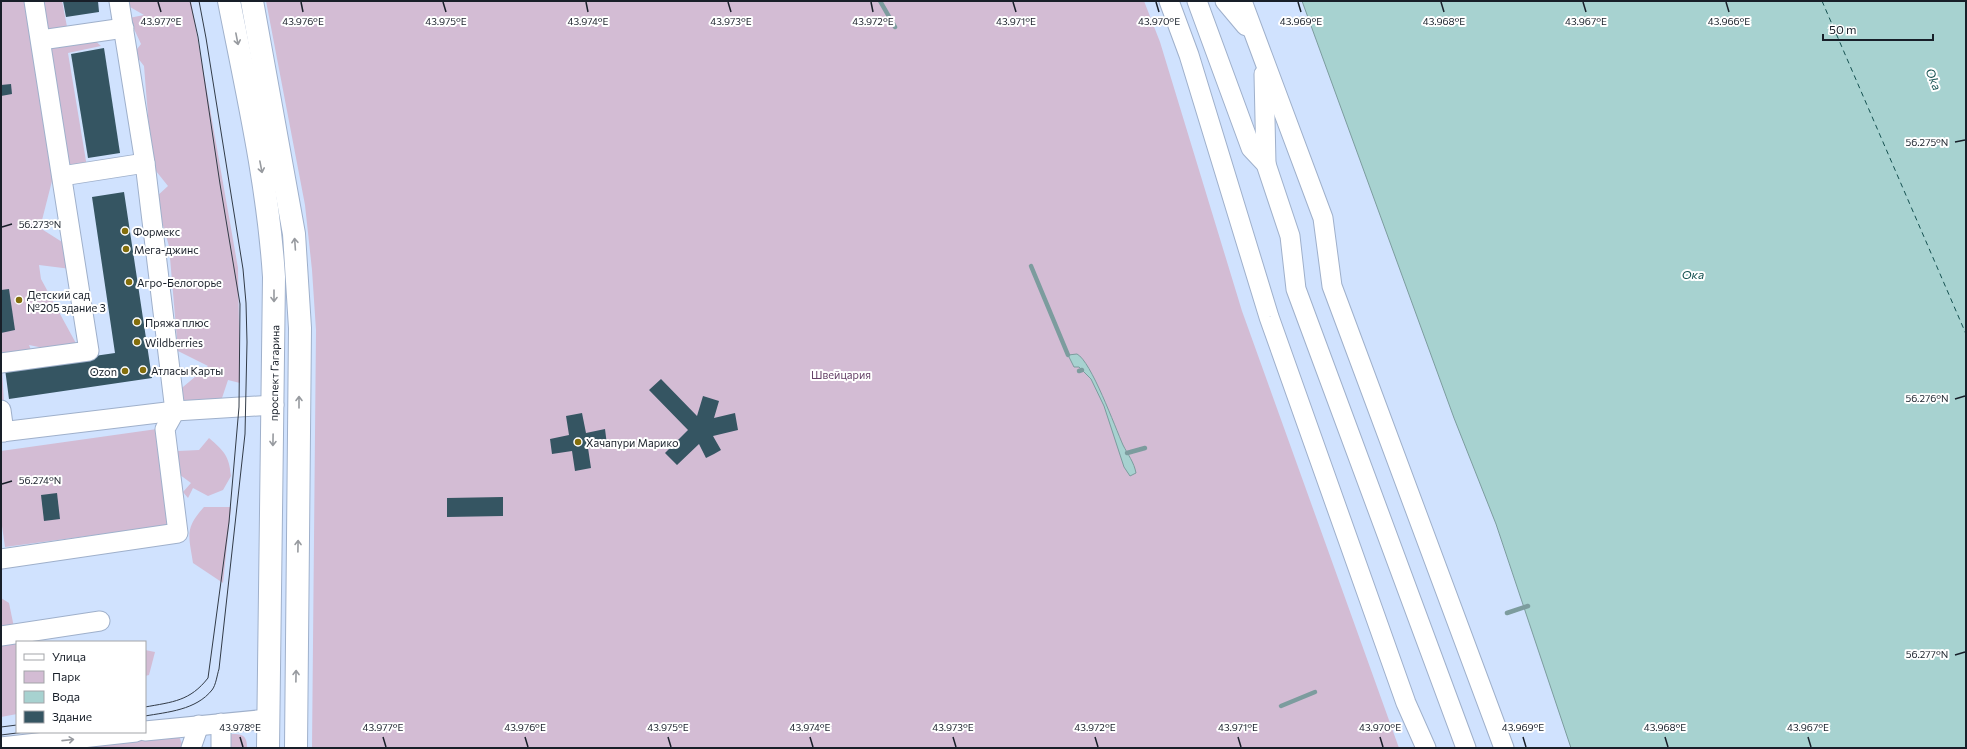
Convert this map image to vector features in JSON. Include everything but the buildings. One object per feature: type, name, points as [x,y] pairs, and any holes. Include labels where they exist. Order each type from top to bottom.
[{"type":"main road","name":"проспект Гагарина","points":[[229,1],[266,194],[274,277],[274,405],[268,748]]},
{"type":"main road","points":[[252,1],[288,189],[298,281],[300,335],[296,748]]},
{"type":"street","points":[[1,364],[89,351],[34,1]]},
{"type":"street","points":[[1,559],[178,533],[165,429],[175,411],[145,163],[119,1]]},
{"type":"street","points":[[1169,1],[1189,55],[1269,317],[1406,703],[1426,748]]},
{"type":"street","points":[[1197,1],[1252,148],[1266,164]]},
{"type":"street","points":[[1225,1],[1256,38]]},
{"type":"street","points":[[1242,1],[1323,218],[1332,286],[1504,748]]},
{"type":"street","points":[[41,40],[124,28]]},
{"type":"street","points":[[1264,60],[1266,164],[1290,236],[1296,289],[1466,748]]},
{"type":"street","points":[[62,176],[145,163]]},
{"type":"street","points":[[1,410],[2,432],[175,411],[274,405]]},
{"type":"street","points":[[1,636],[100,621]]},
{"type":"street","points":[[146,731],[268,719]]},
{"type":"street","points":[[221,723],[221,748]]},
{"type":"street","points":[[191,748],[199,725]]},
{"type":"street","points":[[1,747],[127,733]]},
{"type":"green space","points":[[1,1],[62,1],[69,37],[92,38],[101,46],[68,53],[89,179],[53,177],[40,228],[70,247],[71,269],[39,265],[41,279],[78,347],[63,352],[29,345],[36,362],[2,367],[4,404],[1,404]]},
{"type":"green space","points":[[123,1],[191,1],[238,268],[240,383],[228,380],[221,401],[187,403],[177,392],[208,366],[178,351],[169,246],[155,198],[168,186],[152,166],[144,66],[134,53],[141,44],[129,18],[144,15],[123,3]]},
{"type":"green space","name":"Швейцария","points":[[266,1],[1144,1],[1160,42],[1242,311],[1399,748],[312,748],[316,330],[312,270],[305,205]]},
{"type":"green space","points":[[157,429],[170,525],[5,547],[1,519],[1,451]]},
{"type":"green space","points":[[209,438],[225,455],[229,464],[231,476],[223,490],[208,496],[193,488],[188,498],[183,492],[191,483],[176,472],[178,451],[199,450]]},
{"type":"green space","points":[[204,507],[231,507],[223,583],[193,563],[189,539],[191,527],[193,521]]},
{"type":"green space","points":[[1,598],[9,603],[17,641],[16,714],[1,717]]},
{"type":"green space","points":[[146,650],[155,652],[149,675],[146,676]]},
{"type":"green space","points":[[178,734],[184,748],[62,748]]},
{"type":"green space","points":[[232,734],[244,736],[247,748],[225,748],[228,736]]},
{"type":"water","name":"Ока","points":[[1302,1],[1966,1],[1966,748],[1571,748],[1496,524],[1454,418]]},
{"type":"water","points":[[1077,354],[1083,359],[1096,381],[1123,445],[1134,465],[1136,473],[1130,476],[1124,467],[1104,406],[1091,379],[1079,367],[1074,367],[1068,355]]},
{"type":"waterway","points":[[880,1],[895,27]]},
{"type":"waterway","points":[[1031,266],[1068,355]]},
{"type":"waterway","points":[[1127,453],[1145,448]]},
{"type":"waterway","points":[[1507,613],[1528,606]]},
{"type":"waterway","points":[[1281,706],[1315,692]]},
{"type":"ferry route","points":[[1822,1],[1966,334]]},
{"type":"tram line","points":[[146,707],[172,702],[188,696],[201,686],[208,678],[229,522],[239,407],[240,304],[198,37],[190,1]]},
{"type":"tram line","points":[[146,716],[190,706],[205,697],[212,690],[214,685],[219,669],[245,434],[247,342],[243,269],[199,1]]},
{"type":"tram line","points":[[1,727],[16,725]]},
{"type":"tram line","points":[[1,735],[17,733]]},
{"type":"place","name":"Формекс","points":[[125,231]]},
{"type":"place","name":"Мега-джинс","points":[[126,249]]},
{"type":"place","name":"Агро-Белогорье","points":[[129,282]]},
{"type":"place","name":"Детский сад №205 здание 3","points":[[19,300]]},
{"type":"place","name":"Пряжа плюс","points":[[137,322]]},
{"type":"place","name":"Wildberries","points":[[137,342]]},
{"type":"place","name":"Атласы Карты","points":[[143,370]]},
{"type":"place","name":"Ozon","points":[[125,371]]},
{"type":"place","name":"Хачапури Марико","points":[[578,442]]},
{"type":"water label","name":"Oka","points":[[1934,79]]}]
